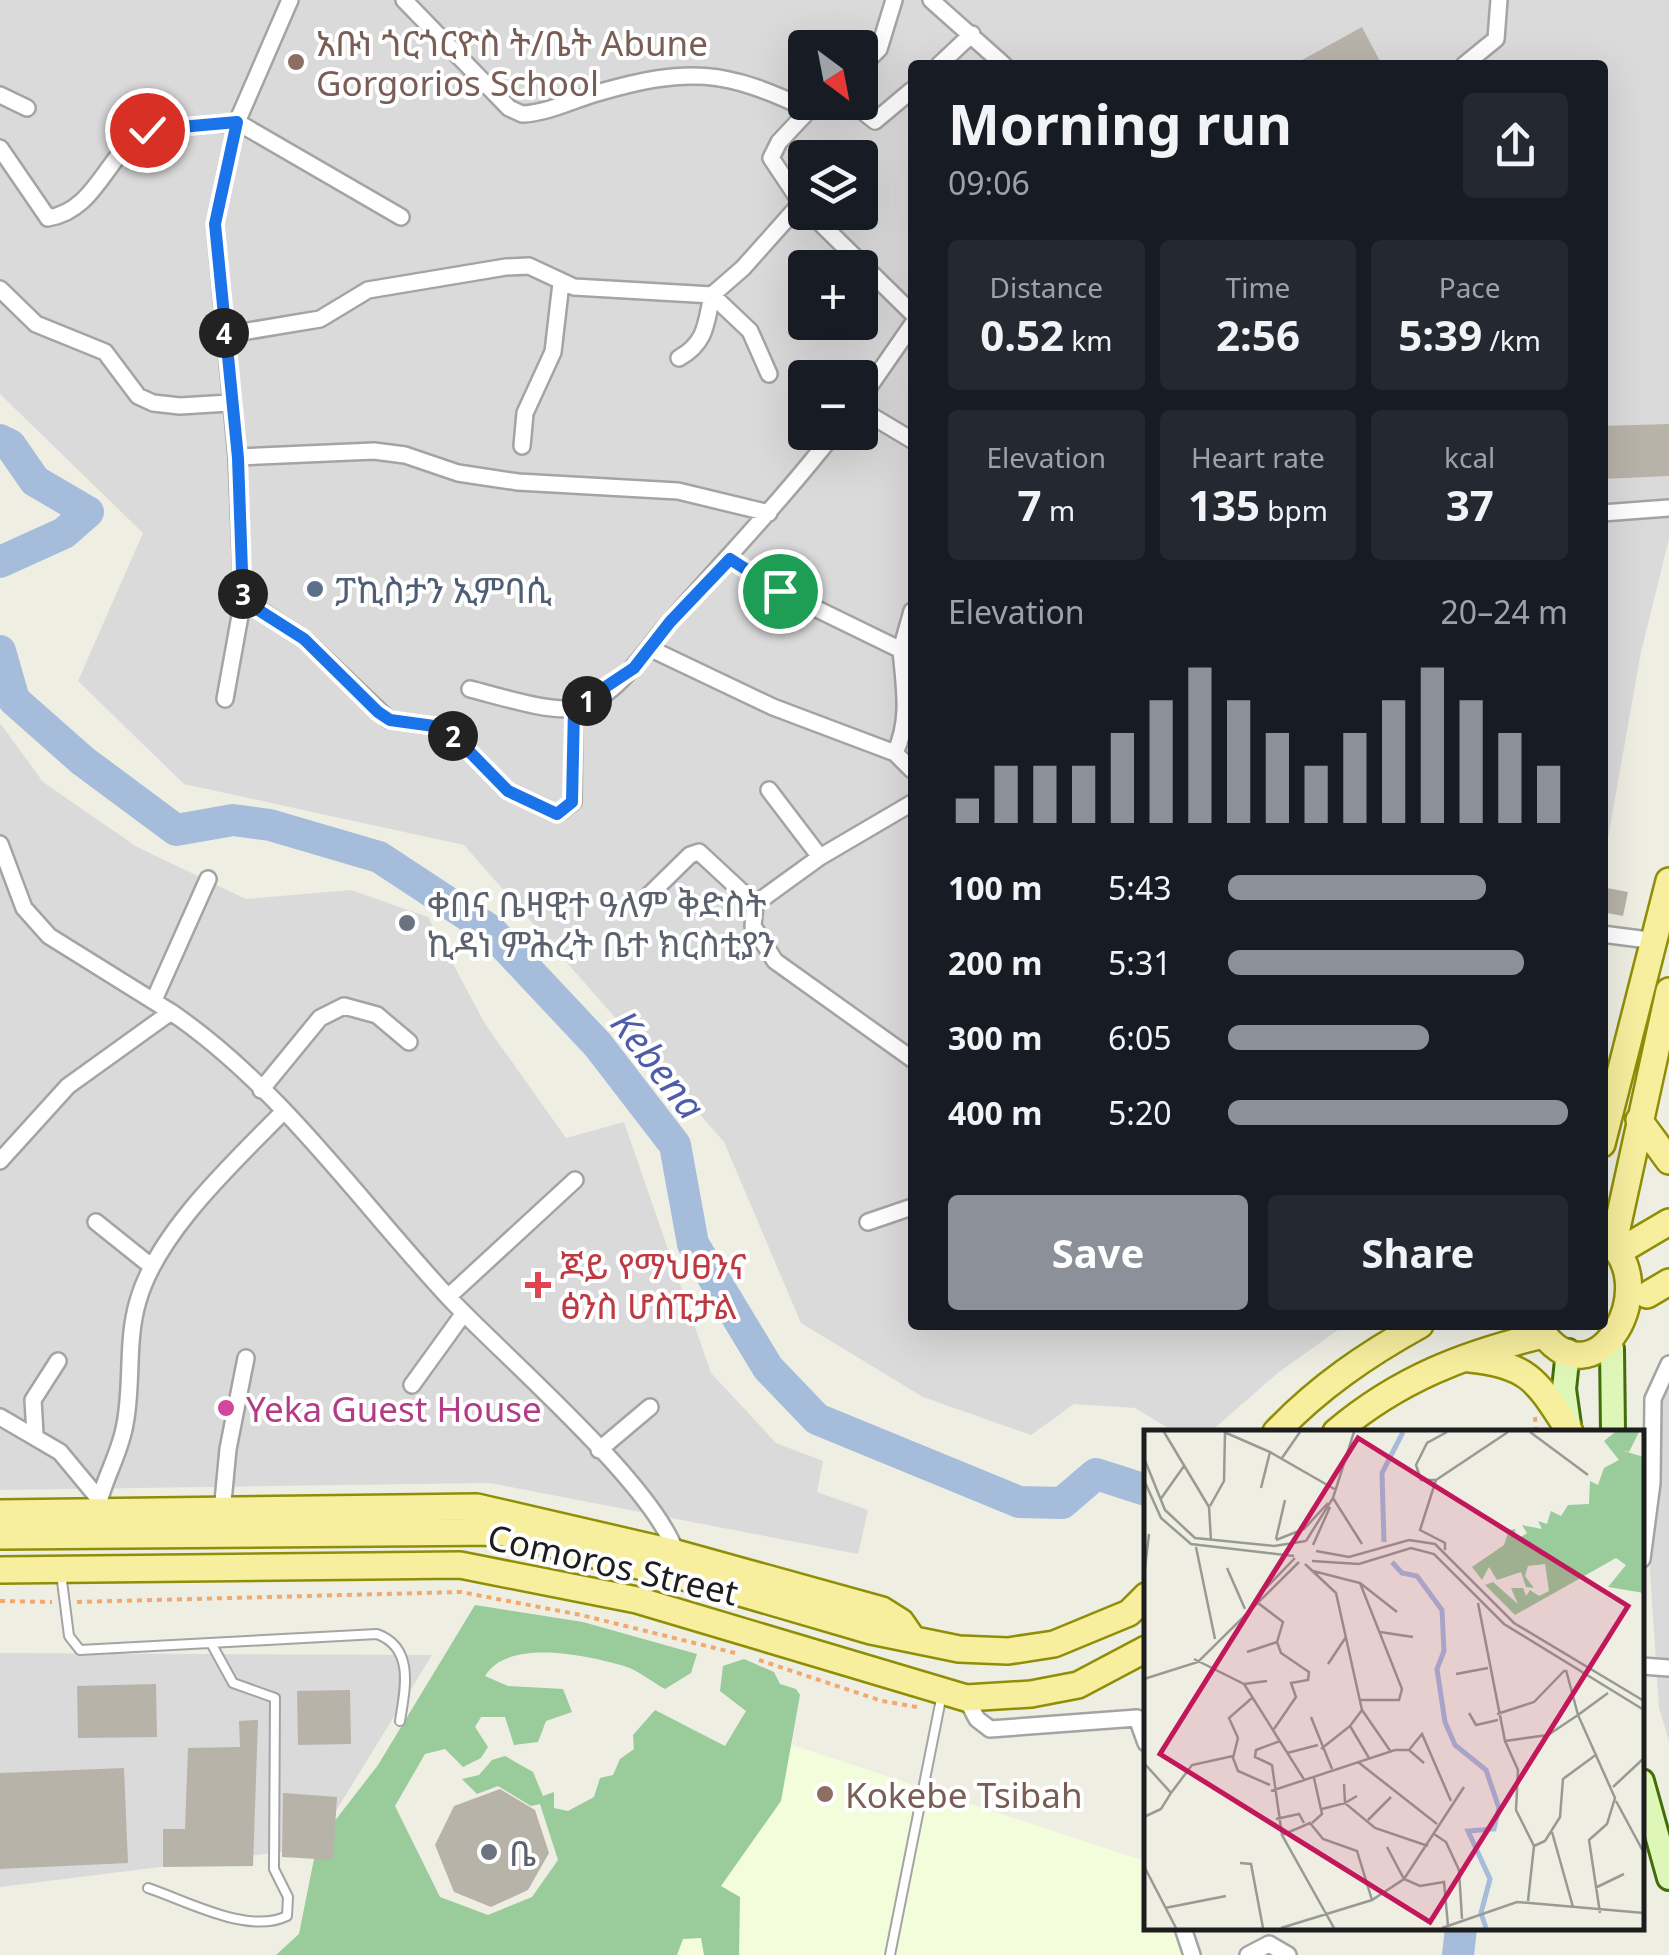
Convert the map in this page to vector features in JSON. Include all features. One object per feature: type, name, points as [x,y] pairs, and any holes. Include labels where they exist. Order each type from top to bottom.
[{"type":"main road","points":[[1608,1121],[1669,881]]},
{"type":"main road","points":[[1614,1243],[1669,991]]},
{"type":"main road","points":[[1640,1120],[1669,1160]]},
{"type":"main road","points":[[1614,1243],[1669,1222]]},
{"type":"main road","points":[[1339,1430],[1379,1398],[1455,1358],[1540,1330],[1568,1351],[1598,1354],[1612,1349],[1637,1328],[1658,1288],[1614,1243]]},
{"type":"main road","points":[[1278,1430],[1310,1397],[1362,1358],[1411,1330]]},
{"type":"main road","points":[[1612,1349],[1612,1430]]},
{"type":"main road","points":[[1568,1351],[1564,1390],[1570,1430]]},
{"type":"main road","points":[[1455,1358],[1517,1366],[1535,1380],[1569,1430]]},
{"type":"main road","points":[[0,1513],[98,1505],[222,1512],[477,1506],[676,1553],[882,1610],[901,1622],[912,1638]]},
{"type":"main road","name":"Comoros Street","points":[[0,1536],[500,1532],[959,1650],[1008,1651],[1054,1644],[1129,1613],[1144,1598]]},
{"type":"main road","name":"Comoros Street","points":[[0,1570],[460,1565],[637,1600],[949,1699],[1031,1694],[1078,1685],[1144,1650]]},
{"type":"main road","points":[[1644,1788],[1669,1878]]},
{"type":"street","points":[[226,698],[243,600],[238,458],[215,224],[237,122],[290,0]]},
{"type":"street","points":[[404,0],[509,108],[522,114],[600,92],[712,73],[788,96]]},
{"type":"street","points":[[878,51],[894,0]]},
{"type":"street","points":[[931,0],[999,60]]},
{"type":"street","points":[[1470,60],[1496,39],[1499,0]]},
{"type":"street","points":[[944,60],[972,34]]},
{"type":"street","points":[[878,118],[908,93]]},
{"type":"street","points":[[0,94],[26,108]]},
{"type":"street","points":[[788,184],[771,158],[779,142],[801,120]]},
{"type":"street","points":[[0,148],[48,218],[67,212],[93,191],[136,136],[147,130],[237,122],[401,216]]},
{"type":"street","points":[[679,358],[696,348],[704,337],[712,296],[788,224]]},
{"type":"street","points":[[826,230],[908,308]]},
{"type":"street","points":[[224,335],[320,320],[368,290],[530,266],[561,283],[651,294],[712,296],[750,331],[770,374]]},
{"type":"street","points":[[522,446],[525,414],[553,352],[561,283]]},
{"type":"street","points":[[0,289],[36,324],[105,352],[138,396],[154,403],[180,406],[230,403]]},
{"type":"street","points":[[878,374],[908,330]]},
{"type":"street","points":[[878,420],[908,438]]},
{"type":"street","points":[[470,689],[574,708],[612,686],[730,559],[820,450]]},
{"type":"street","points":[[238,458],[374,451],[405,455],[458,473],[678,492],[769,513]]},
{"type":"street","points":[[1608,512],[1669,508]]},
{"type":"street","points":[[730,559],[780,591],[900,650]]},
{"type":"street","points":[[243,600],[304,639],[390,720],[434,726],[454,736],[508,791],[557,814],[572,802],[574,708]]},
{"type":"street","points":[[895,753],[904,735],[906,708],[900,650],[908,624]]},
{"type":"street","points":[[649,648],[774,708],[895,753],[908,766]]},
{"type":"street","points":[[769,790],[820,858]]},
{"type":"street","points":[[908,806],[820,858],[755,904],[753,926],[775,961],[908,1057]]},
{"type":"street","points":[[0,844],[24,908],[34,921],[49,936],[171,1012],[262,1090],[448,1297],[600,1450],[658,1516],[676,1553]]},
{"type":"street","points":[[639,905],[690,855],[699,852],[755,904]]},
{"type":"street","points":[[154,1000],[208,879]]},
{"type":"street","points":[[1608,935],[1656,941]]},
{"type":"street","points":[[262,1090],[320,1018],[344,1006],[376,1015],[409,1042]]},
{"type":"street","points":[[0,1161],[68,1086],[171,1012]]},
{"type":"street","points":[[98,1505],[119,1454],[126,1419],[131,1334],[151,1266],[231,1166],[282,1113]]},
{"type":"street","points":[[448,1297],[575,1180]]},
{"type":"street","points":[[868,1222],[908,1208]]},
{"type":"street","points":[[96,1222],[151,1266]]},
{"type":"street","points":[[412,1385],[464,1313]]},
{"type":"street","points":[[222,1512],[228,1448],[246,1358]]},
{"type":"street","points":[[35,1434],[33,1400],[58,1361]]},
{"type":"street","points":[[1644,1543],[1652,1482],[1653,1399],[1669,1364]]},
{"type":"street","points":[[600,1450],[650,1407]]},
{"type":"street","points":[[0,1416],[60,1452],[98,1505]]},
{"type":"street","points":[[1644,1666],[1669,1668]]},
{"type":"street","points":[[949,1699],[990,1729],[1137,1718],[1144,1737]]},
{"type":"street","points":[[1184,1930],[1192,1955]]},
{"type":"street","points":[[1248,1955],[1269,1944],[1288,1955]]},
{"type":"lane","points":[[60,1569],[69,1636],[80,1650],[377,1634],[391,1639],[403,1655],[406,1686],[400,1722]]},
{"type":"lane","points":[[148,1888],[245,1920],[273,1922],[287,1916],[288,1897],[274,1869],[275,1698],[233,1684],[211,1643]]},
{"type":"lane","points":[[890,1955],[949,1699]]},
{"type":"path","points":[[1535,1411],[1536,1430]]},
{"type":"path","points":[[0,1601],[461,1592],[524,1602],[737,1654]]},
{"type":"path","points":[[753,1658],[882,1701],[949,1699]]},
{"type":"shaded area","points":[[0,0],[1669,0],[1669,539],[1641,652],[1608,838],[1608,60],[908,60],[908,1330],[1338,1330],[1279,1372],[1212,1430],[1172,1430],[1135,1408],[1074,1404],[1031,1435],[923,1397],[801,1323],[724,1142],[464,845],[184,784],[78,681],[143,533],[0,394]]},
{"type":"shaded area","points":[[0,723],[43,782],[137,847],[246,899],[351,890],[428,917],[485,1024],[566,1138],[624,1122],[711,1373],[776,1443],[823,1461],[817,1492],[868,1510],[858,1554],[490,1483],[0,1490]]},
{"type":"shaded area","points":[[1669,1379],[1669,1741],[1659,1708],[1644,1463]]},
{"type":"shaded area","points":[[0,1653],[432,1655],[313,1848],[0,1887]]},
{"type":"shaded area","name":"Kokebe Tsibah","points":[[738,1727],[1144,1861],[1144,1930],[1177,1930],[1188,1955],[642,1955]]},
{"type":"green space","points":[[475,1605],[583,1622],[697,1654],[691,1673],[665,1689],[624,1666],[569,1654],[529,1653],[511,1657],[496,1664],[485,1676],[508,1686],[563,1689],[572,1712],[546,1721],[538,1742],[514,1745],[505,1717],[481,1717],[475,1727],[488,1747],[481,1758],[463,1767],[445,1749],[425,1754],[395,1806],[440,1897],[488,1915],[532,1897],[558,1860],[540,1804],[531,1806],[498,1786],[477,1794],[462,1779],[479,1775],[492,1760],[505,1756],[533,1772],[543,1796],[554,1792],[554,1808],[568,1811],[594,1797],[600,1778],[613,1775],[620,1759],[634,1749],[633,1735],[655,1710],[725,1746],[746,1711],[720,1691],[723,1666],[744,1659],[774,1672],[780,1684],[796,1689],[800,1695],[781,1801],[721,1886],[740,1897],[739,1955],[704,1955],[701,1938],[683,1939],[677,1955],[276,1955],[299,1934],[317,1844],[378,1765]]},
{"type":"building","points":[[1362,27],[1379,60],[1302,60]]},
{"type":"building","points":[[1669,424],[1669,476],[1608,479],[1608,426]]},
{"type":"building","points":[[1608,888],[1628,892],[1623,916],[1608,913]]},
{"type":"building","points":[[156,1684],[157,1737],[78,1738],[77,1686]]},
{"type":"building","points":[[350,1690],[351,1744],[298,1745],[297,1691]]},
{"type":"building","points":[[258,1720],[253,1866],[163,1867],[163,1829],[185,1829],[188,1748],[240,1747],[239,1721]]},
{"type":"building","points":[[124,1768],[128,1863],[0,1869],[0,1773]]},
{"type":"building","points":[[500,1789],[535,1810],[549,1853],[528,1890],[491,1907],[454,1892],[435,1845],[454,1806]]},
{"type":"building","points":[[283,1793],[337,1797],[333,1860],[282,1857]]},
{"type":"waterway","name":"Kebena","points":[[0,440],[10,445],[35,481],[88,512],[64,533],[0,562]]},
{"type":"waterway","name":"Kebena","points":[[0,651],[14,700],[83,761],[176,830],[233,820],[270,825],[379,857],[490,930],[598,1045],[675,1145],[693,1244],[768,1368],[817,1419],[1019,1502],[1062,1503],[1096,1474],[1144,1489]]},
{"type":"waterway","name":"Kebena","points":[[1458,1955],[1461,1930]]},
{"type":"place","name":"አቡነ ጎርጎርዮስ ት/ቤት Abune Gorgorios School","points":[[296,62]]},
{"type":"place","name":"ፓኪስታን ኢምባሲ","points":[[315,589]]},
{"type":"place","name":"ቀበና ቤዛዊተ ዓለም ቅድስት ኪዳነ ምሕረት ቤተ ክርስቲያን","points":[[407,923]]},
{"type":"place","name":"ጆይ የማህፀንና ፅንስ ሆስፒታል","points":[[538,1285]]},
{"type":"place","name":"Yeka Guest House","points":[[226,1408]]},
{"type":"place","name":"Kokebe Tsibah","points":[[825,1794]]},
{"type":"place","name":"ቤ","points":[[489,1852]]},
{"type":"route","points":[[147,130],[237,122],[221,181],[215,224],[238,458],[243,600],[304,639],[344,674],[378,712],[390,720],[434,726],[454,736],[472,750],[508,791],[520,800],[557,814],[566,811],[572,802],[574,708],[634,668],[670,622],[730,559],[780,591]]}]
